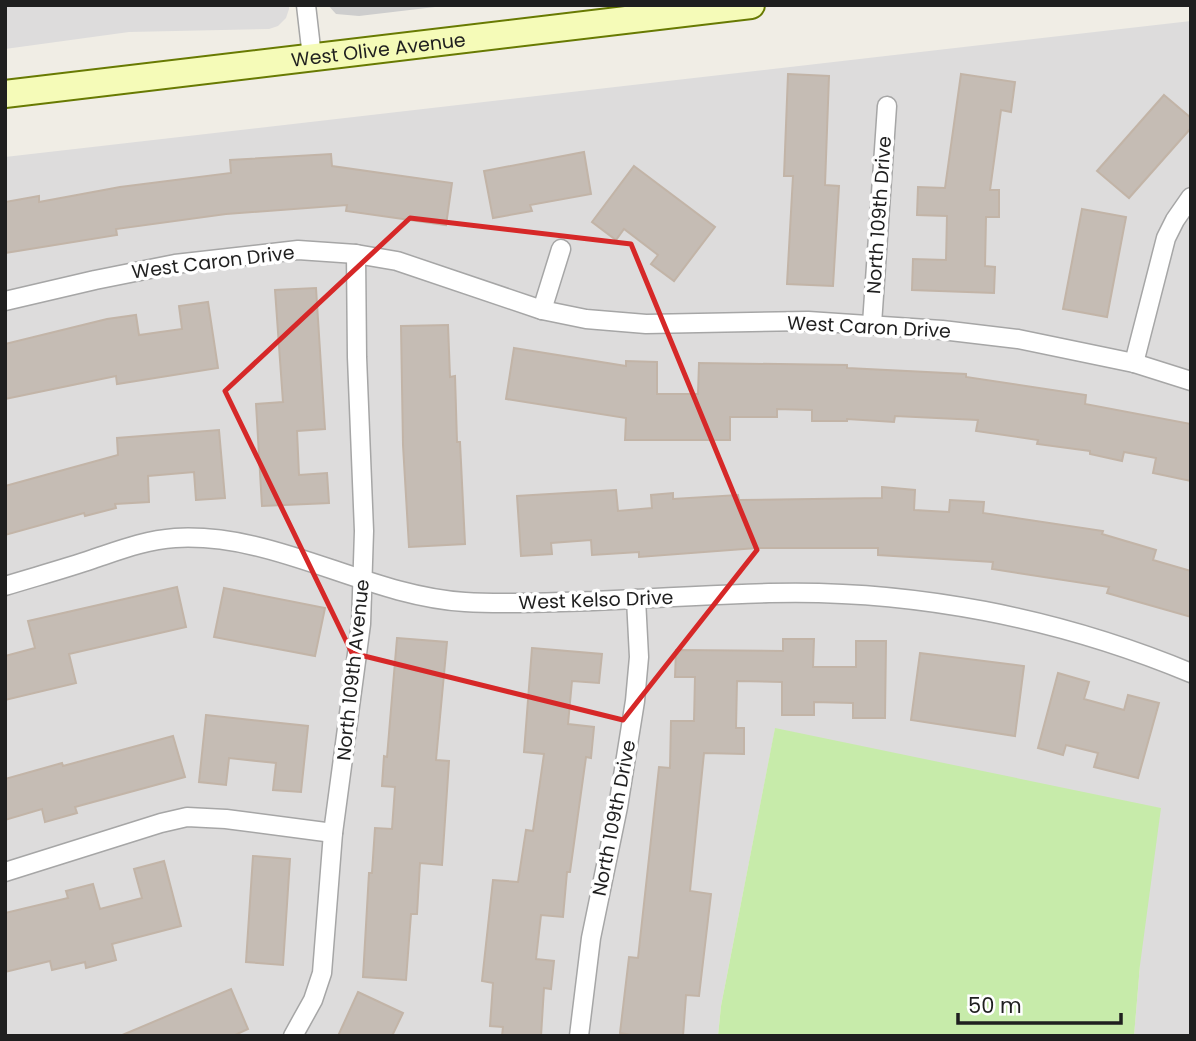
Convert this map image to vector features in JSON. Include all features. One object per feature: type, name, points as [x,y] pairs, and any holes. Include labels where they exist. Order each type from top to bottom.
[{"type":"main road","name":"West Olive Avenue","points":[[5,94],[751,5]]},
{"type":"street","points":[[306,5],[313,57]]},
{"type":"street","name":"North 109th Drive","points":[[872,324],[887,106]]},
{"type":"street","points":[[1134,363],[1166,238],[1191,197]]},
{"type":"street","points":[[542,310],[561,249]]},
{"type":"street","name":"West Caron Drive","points":[[5,301],[94,279],[175,264],[298,250],[356,254],[397,261],[542,310],[586,319],[646,324],[808,321],[872,324],[1018,339],[1134,363],[1191,381]]},
{"type":"street","name":"North 109th Avenue","points":[[293,1036],[313,1000],[321,973],[333,834],[361,624],[364,580],[356,254]]},
{"type":"street","name":"West Kelso Drive","points":[[5,586],[139,543],[176,538],[222,540],[270,550],[414,594],[462,602],[523,604],[772,593],[859,594],[941,603],[1016,618],[1098,639],[1191,673]]},
{"type":"street","name":"North 109th Drive","points":[[579,1036],[591,938],[618,807],[635,701],[639,657],[636,599]]},
{"type":"street","points":[[5,872],[187,817],[226,819],[333,834]]},
{"type":"highlighted area","points":[[410,218],[631,244],[757,550],[623,720],[352,653],[225,391]]},
{"type":"shaded area","points":[[5,5],[289,5],[289,9],[286,18],[278,26],[269,29],[129,32],[5,49]]},
{"type":"shaded area","points":[[328,5],[452,5],[359,16],[336,14]]},
{"type":"shaded area","points":[[1191,21],[1191,1036],[1134,1036],[1140,965],[775,729],[721,1006],[718,1036],[5,1036],[5,157]]},
{"type":"green space","points":[[775,728],[1161,808],[1140,965],[1134,1036],[718,1036],[721,1006]]},
{"type":"building","points":[[788,74],[829,76],[825,185],[839,186],[833,286],[787,284],[793,176],[784,176]]},
{"type":"building","points":[[961,74],[1015,82],[1011,112],[1001,110],[990,190],[999,190],[999,217],[986,217],[985,266],[995,267],[994,293],[912,290],[913,259],[946,260],[947,216],[917,215],[918,187],[945,188]]},
{"type":"building","points":[[1164,95],[1191,118],[1191,128],[1129,198],[1097,171]]},
{"type":"building","points":[[584,152],[591,194],[530,205],[532,211],[493,218],[484,171]]},
{"type":"building","points":[[331,154],[332,166],[452,183],[446,225],[346,211],[347,205],[226,214],[116,229],[117,235],[5,253],[5,202],[39,196],[39,202],[120,187],[231,173],[230,160]]},
{"type":"building","points":[[634,166],[715,227],[674,281],[651,264],[658,255],[624,229],[616,240],[592,222]]},
{"type":"building","points":[[1082,209],[1126,217],[1107,317],[1063,309]]},
{"type":"building","points":[[316,288],[325,429],[297,431],[299,475],[327,473],[329,503],[262,506],[256,404],[283,402],[275,290]]},
{"type":"building","points":[[208,302],[218,368],[117,384],[116,376],[5,399],[5,344],[107,319],[136,315],[139,335],[182,329],[179,306]]},
{"type":"building","points":[[448,325],[450,377],[455,376],[465,544],[409,547],[403,445],[401,326]]},
{"type":"building","points":[[514,348],[626,366],[626,361],[657,362],[657,394],[698,394],[699,363],[847,365],[847,368],[966,374],[966,377],[1086,395],[1085,404],[1191,424],[1191,481],[1153,473],[1156,458],[1124,452],[1122,461],[1090,454],[1090,451],[1037,444],[1038,440],[976,431],[978,420],[895,416],[894,422],[847,419],[812,421],[812,410],[777,409],[777,417],[730,417],[730,440],[625,440],[626,418],[506,399]]},
{"type":"building","points":[[219,430],[225,498],[196,500],[194,472],[148,476],[149,502],[115,504],[116,508],[85,516],[84,513],[5,535],[5,486],[118,455],[117,438]]},
{"type":"building","points":[[882,487],[915,490],[914,510],[949,512],[950,500],[984,502],[983,513],[1103,531],[1102,534],[1156,550],[1153,560],[1191,571],[1191,617],[1107,593],[1109,587],[992,569],[993,562],[878,555],[878,548],[757,548],[639,557],[639,552],[592,555],[591,540],[551,543],[552,554],[521,556],[517,496],[616,490],[618,511],[652,508],[651,495],[673,493],[673,499],[738,495],[739,500],[882,498]]},
{"type":"building","points":[[177,587],[186,627],[69,654],[76,683],[5,700],[5,656],[35,648],[28,621]]},
{"type":"building","points":[[224,588],[325,608],[315,656],[214,637]]},
{"type":"building","points":[[397,638],[447,642],[436,760],[449,761],[442,865],[420,863],[417,914],[411,914],[406,980],[363,977],[369,873],[372,873],[375,828],[392,829],[395,787],[382,786]]},
{"type":"building","points":[[783,639],[814,639],[813,667],[856,667],[856,641],[886,641],[885,718],[853,718],[853,703],[814,702],[814,715],[782,715],[782,682],[737,681],[736,728],[744,728],[744,754],[704,753],[690,891],[711,894],[699,996],[686,995],[683,1036],[637,1036],[620,1033],[629,957],[638,958],[659,767],[670,768],[671,721],[694,721],[695,677],[675,677],[676,650],[783,651]]},
{"type":"building","points":[[532,648],[602,654],[599,683],[572,681],[568,724],[594,727],[591,758],[586,757],[570,872],[567,872],[563,917],[541,915],[536,959],[554,961],[551,989],[544,988],[541,1036],[502,1036],[503,1027],[490,1026],[493,983],[482,981],[493,880],[518,882],[526,830],[533,831],[544,754],[524,752]]},
{"type":"building","points":[[920,653],[1024,666],[1015,736],[911,720]]},
{"type":"building","points":[[1058,673],[1089,682],[1084,699],[1124,710],[1128,695],[1159,703],[1138,778],[1094,767],[1098,753],[1066,745],[1063,755],[1038,748]]},
{"type":"building","points":[[206,715],[308,726],[301,792],[273,790],[276,763],[229,758],[226,785],[199,782]]},
{"type":"building","points":[[173,736],[185,777],[75,807],[77,813],[45,822],[42,809],[5,820],[5,779]]},
{"type":"building","points":[[253,856],[290,859],[283,965],[246,962]]},
{"type":"building","points":[[164,861],[181,926],[112,944],[116,960],[86,968],[85,962],[52,970],[50,961],[5,972],[5,913],[68,898],[66,891],[93,884],[100,909],[142,898],[134,869]]},
{"type":"building","points":[[231,989],[248,1029],[233,1036],[120,1036]]},
{"type":"building","points":[[358,992],[403,1013],[392,1036],[338,1036]]}]
